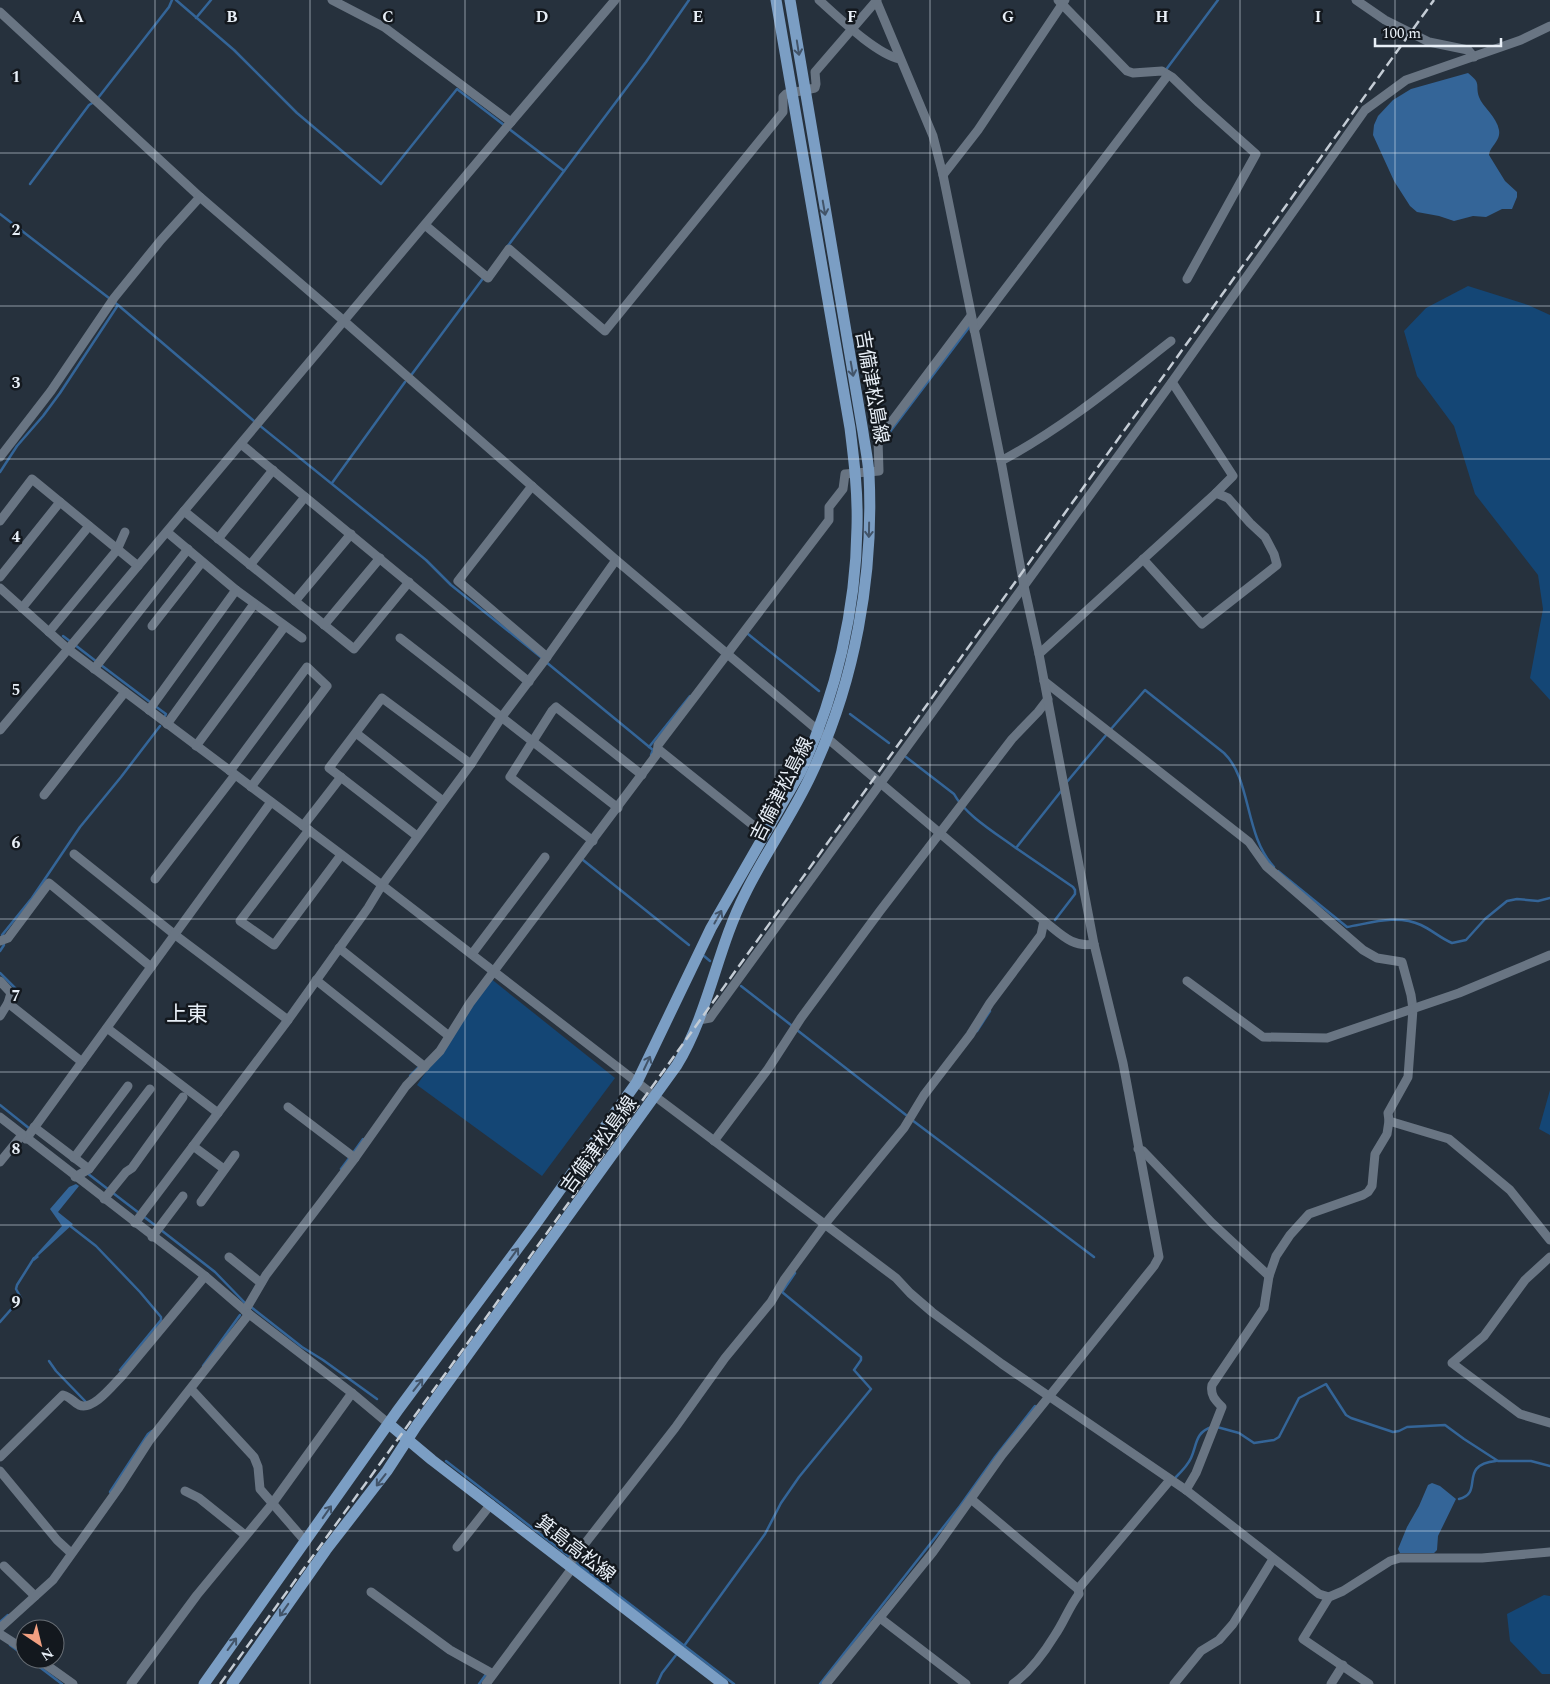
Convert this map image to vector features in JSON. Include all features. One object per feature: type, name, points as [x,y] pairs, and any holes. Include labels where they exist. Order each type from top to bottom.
[{"type":"main road","name":"吉備津松島線","points":[[408,1440],[682,1056],[698,1020],[728,933],[745,894],[810,777],[822,733],[848,619],[854,581],[857,527],[855,473],[850,428],[776,0]]},
{"type":"main road","name":"吉備津松島線","points":[[389,1424],[535,1226],[637,1082],[711,928],[801,771],[840,697],[860,624],[865,586],[869,532],[868,472],[863,432],[790,0]]},
{"type":"main road","name":"箕島高松線","points":[[389,1424],[491,1504],[572,1562],[723,1684]]},
{"type":"main road","points":[[204,1684],[389,1424]]},
{"type":"main road","points":[[232,1684],[326,1550],[387,1471],[408,1440]]},
{"type":"street","points":[[332,0],[384,27],[508,125]]},
{"type":"street","points":[[0,730],[615,0]]},
{"type":"street","points":[[818,0],[853,30],[890,57],[900,59]]},
{"type":"street","points":[[425,225],[488,278],[509,250],[605,330],[784,112],[783,97],[792,92],[815,88],[815,72],[853,30],[876,0]]},
{"type":"street","points":[[826,1684],[939,1544],[1002,1455],[1159,1257],[1123,1064],[1094,944],[1048,699],[943,175],[933,136],[876,0]]},
{"type":"street","points":[[1356,0],[1385,20],[1429,42],[1468,50],[1474,57]]},
{"type":"street","points":[[943,175],[978,130],[1062,1],[1127,71],[1133,73],[1165,73],[1172,77],[1256,154],[1187,279]]},
{"type":"street","points":[[0,12],[200,198],[725,653],[1044,921],[1070,941],[1084,946],[1094,944]]},
{"type":"street","points":[[698,1020],[710,1018],[1172,382],[1365,110],[1406,80],[1521,40],[1550,26]]},
{"type":"street","points":[[3,1620],[54,1580],[70,1552],[118,1489],[149,1441],[247,1312],[259,1282],[406,1086],[423,1065],[440,1051],[448,1035],[493,970],[640,773],[657,754],[658,745],[725,653],[829,520],[829,507],[842,489],[845,474],[879,471],[878,440],[973,323],[1165,73]]},
{"type":"street","points":[[0,457],[51,391],[112,301],[160,240],[200,198]]},
{"type":"street","points":[[1001,461],[1050,432],[1106,392],[1171,341]]},
{"type":"street","points":[[1039,654],[1233,476],[1172,382]]},
{"type":"street","points":[[241,444],[529,682]]},
{"type":"street","points":[[218,539],[273,470]]},
{"type":"street","points":[[0,521],[32,480],[138,566]]},
{"type":"street","points":[[532,486],[458,581],[545,660]]},
{"type":"street","points":[[1143,559],[1202,624],[1277,565],[1266,537],[1250,523],[1228,498],[1216,493]]},
{"type":"street","points":[[250,564],[306,497]]},
{"type":"street","points":[[0,577],[60,502]]},
{"type":"street","points":[[184,512],[354,650],[409,582]]},
{"type":"street","points":[[22,608],[88,526]]},
{"type":"street","points":[[49,632],[117,550],[125,532]]},
{"type":"street","points":[[167,532],[236,590],[302,638]]},
{"type":"street","points":[[295,601],[351,534]]},
{"type":"street","points":[[97,665],[188,549]]},
{"type":"street","points":[[324,625],[380,558]]},
{"type":"street","points":[[139,1218],[288,1020],[501,718],[616,560]]},
{"type":"street","points":[[152,626],[202,562]]},
{"type":"street","points":[[0,588],[49,632],[71,645],[97,665],[125,692],[152,706],[167,724],[382,885],[654,1096],[896,1278],[932,1312],[1002,1364],[1186,1490],[1318,1594],[1329,1597]]},
{"type":"street","points":[[152,706],[236,590]]},
{"type":"street","points":[[167,724],[254,604]]},
{"type":"street","points":[[196,746],[285,626]]},
{"type":"street","points":[[400,638],[615,806]]},
{"type":"street","points":[[155,879],[307,668],[327,686],[251,787]]},
{"type":"street","points":[[1044,680],[1249,842],[1266,866],[1363,950],[1378,958],[1402,962],[1411,995],[1413,1009],[1408,1077],[1388,1113],[1387,1134],[1375,1154],[1372,1186],[1368,1192],[1350,1201],[1309,1214],[1290,1235],[1276,1256],[1269,1276],[1264,1308],[1212,1385],[1211,1391],[1214,1398],[1222,1407],[1196,1472],[1186,1490]]},
{"type":"street","points":[[44,795],[125,692]]},
{"type":"street","points":[[418,836],[329,768],[382,698],[470,764]]},
{"type":"street","points":[[714,1141],[768,1069],[801,1018],[940,834],[1012,739],[1048,699]]},
{"type":"street","points":[[591,839],[510,777],[556,706],[640,773]]},
{"type":"street","points":[[356,733],[443,801]]},
{"type":"street","points":[[658,749],[759,830]]},
{"type":"street","points":[[341,777],[240,921],[274,945],[341,855]]},
{"type":"street","points":[[0,1162],[29,1132],[82,1062],[271,802]]},
{"type":"street","points":[[74,854],[174,934],[288,1020]]},
{"type":"street","points":[[472,954],[545,857]]},
{"type":"street","points":[[4,939],[49,883],[151,967]]},
{"type":"street","points":[[486,1684],[491,1672],[572,1562],[670,1434],[725,1358],[771,1302],[784,1280],[825,1224],[904,1128],[924,1095],[970,1035],[990,1003],[1041,935],[1044,921]]},
{"type":"street","points":[[339,948],[448,1035]]},
{"type":"street","points":[[1187,981],[1263,1037],[1327,1038],[1459,992],[1550,955]]},
{"type":"street","points":[[316,980],[423,1065]]},
{"type":"street","points":[[0,981],[11,993],[10,1004],[0,1016]]},
{"type":"street","points":[[10,1004],[82,1062]]},
{"type":"street","points":[[107,1028],[218,1113]]},
{"type":"street","points":[[74,1158],[128,1086]]},
{"type":"street","points":[[83,1172],[150,1089]]},
{"type":"street","points":[[108,1194],[126,1172],[132,1168],[183,1096]]},
{"type":"street","points":[[288,1107],[352,1157]]},
{"type":"street","points":[[0,1117],[74,1158],[83,1172]]},
{"type":"street","points":[[1389,1121],[1449,1139],[1510,1190],[1550,1240]]},
{"type":"street","points":[[29,1132],[157,1231],[247,1312],[389,1424]]},
{"type":"street","points":[[193,1146],[224,1169]]},
{"type":"street","points":[[1138,1149],[1143,1151],[1212,1223],[1269,1276]]},
{"type":"street","points":[[201,1202],[235,1155]]},
{"type":"street","points":[[157,1231],[183,1196]]},
{"type":"street","points":[[229,1257],[259,1282]]},
{"type":"street","points":[[1550,1257],[1524,1280],[1484,1336],[1452,1363],[1520,1414],[1550,1423]]},
{"type":"street","points":[[0,1457],[63,1395],[70,1396],[77,1404],[84,1407],[91,1405],[106,1392],[121,1377],[205,1276]]},
{"type":"street","points":[[191,1388],[254,1457],[258,1467],[260,1489],[306,1542]]},
{"type":"street","points":[[131,1684],[197,1595],[272,1504],[352,1393]]},
{"type":"street","points":[[0,1471],[57,1540],[70,1552]]},
{"type":"street","points":[[1013,1684],[1025,1675],[1054,1636],[1079,1594],[1078,1589],[1170,1480]]},
{"type":"street","points":[[185,1491],[199,1498],[245,1535]]},
{"type":"street","points":[[971,1499],[1078,1589]]},
{"type":"street","points":[[457,1547],[491,1504]]},
{"type":"street","points":[[1369,1684],[1303,1639],[1329,1597],[1343,1591],[1390,1561],[1400,1558],[1482,1558],[1550,1552]]},
{"type":"street","points":[[1174,1684],[1201,1651],[1219,1640],[1233,1624],[1273,1559]]},
{"type":"street","points":[[4,1566],[34,1595]]},
{"type":"street","points":[[371,1592],[450,1650],[491,1672]]},
{"type":"street","points":[[880,1618],[966,1684]]},
{"type":"street","points":[[0,1634],[15,1644]]},
{"type":"street","points":[[1331,1684],[1343,1666]]},
{"type":"street","points":[[52,1669],[73,1684]]},
{"type":"shaded area","points":[[1468,73],[1477,82],[1479,97],[1498,125],[1499,134],[1489,155],[1505,181],[1517,192],[1517,197],[1512,209],[1502,209],[1486,217],[1473,216],[1454,221],[1417,212],[1410,206],[1394,181],[1373,135],[1374,125],[1378,116],[1393,100],[1411,89]]},
{"type":"shaded area","points":[[1468,286],[1528,305],[1550,315],[1550,700],[1530,678],[1543,609],[1538,575],[1475,494],[1454,426],[1417,376],[1404,331],[1426,308]]},
{"type":"shaded area","points":[[490,978],[615,1078],[542,1176],[417,1085]]},
{"type":"shaded area","points":[[1550,1090],[1550,1135],[1539,1129]]},
{"type":"shaded area","points":[[76,1184],[79,1186],[58,1212],[73,1224],[34,1261],[32,1259],[62,1226],[50,1209],[69,1187]]},
{"type":"shaded area","points":[[1432,1483],[1440,1486],[1456,1499],[1438,1536],[1437,1550],[1434,1553],[1400,1553],[1398,1549],[1407,1527],[1428,1485]]},
{"type":"shaded area","points":[[1544,1595],[1550,1596],[1550,1674],[1542,1674],[1510,1641],[1507,1614]]},
{"type":"waterway","points":[[98,98],[169,7],[172,0]]},
{"type":"waterway","points":[[176,0],[234,50],[297,113],[381,184],[457,89],[564,171]]},
{"type":"waterway","points":[[196,18],[211,0]]},
{"type":"waterway","points":[[507,247],[646,62],[689,0]]},
{"type":"waterway","points":[[1165,71],[1218,0]]},
{"type":"waterway","points":[[30,184],[89,105],[94,102]]},
{"type":"waterway","points":[[0,214],[118,305],[254,421],[426,560],[451,585],[542,658]]},
{"type":"waterway","points":[[412,374],[484,277]]},
{"type":"waterway","points":[[0,472],[17,446],[60,393],[118,305]]},
{"type":"waterway","points":[[883,441],[970,326]]},
{"type":"waterway","points":[[332,483],[405,382]]},
{"type":"waterway","points":[[748,634],[819,691]]},
{"type":"waterway","points":[[63,636],[71,642]]},
{"type":"waterway","points":[[75,645],[97,662]]},
{"type":"waterway","points":[[546,662],[653,750],[651,755]]},
{"type":"waterway","points":[[101,665],[150,702]]},
{"type":"waterway","points":[[1111,729],[1145,690],[1224,753],[1233,764],[1239,778],[1257,839],[1264,854],[1274,867]]},
{"type":"waterway","points":[[649,747],[690,696]]},
{"type":"waterway","points":[[155,706],[166,714],[165,716]]},
{"type":"waterway","points":[[850,714],[889,743]]},
{"type":"waterway","points":[[2,935],[32,898],[80,827],[160,726]]},
{"type":"waterway","points":[[1066,783],[1107,734]]},
{"type":"waterway","points":[[906,757],[954,794],[973,817],[1016,848],[1062,790]]},
{"type":"waterway","points":[[1016,848],[1075,890],[1075,894],[1055,920]]},
{"type":"waterway","points":[[583,860],[689,945]]},
{"type":"waterway","points":[[1278,871],[1347,927],[1384,920],[1403,920],[1421,925],[1452,943],[1466,940],[1485,919],[1507,901],[1517,899],[1538,901],[1550,898]]},
{"type":"waterway","points":[[0,951],[4,945],[3,941]]},
{"type":"waterway","points":[[704,956],[710,961]]},
{"type":"waterway","points":[[0,973],[18,991],[11,1004]]},
{"type":"waterway","points":[[741,986],[791,1025]]},
{"type":"waterway","points":[[977,1031],[990,1011]]},
{"type":"waterway","points":[[797,1030],[906,1115]]},
{"type":"waterway","points":[[410,1076],[418,1068]]},
{"type":"waterway","points":[[0,1105],[30,1129]]},
{"type":"waterway","points":[[912,1120],[1094,1257]]},
{"type":"waterway","points":[[353,1153],[363,1139]]},
{"type":"waterway","points":[[341,1169],[350,1157]]},
{"type":"waterway","points":[[87,1173],[109,1190]]},
{"type":"waterway","points":[[113,1193],[156,1226]]},
{"type":"waterway","points":[[69,1225],[96,1246],[161,1317],[161,1320],[120,1370]]},
{"type":"waterway","points":[[161,1230],[215,1272],[246,1304]]},
{"type":"waterway","points":[[0,1322],[21,1298],[16,1289],[17,1285],[34,1258]]},
{"type":"waterway","points":[[684,1646],[765,1534],[781,1503],[799,1477],[871,1389],[854,1370],[861,1357],[782,1292],[795,1273]]},
{"type":"waterway","points":[[251,1307],[302,1347],[377,1399]]},
{"type":"waterway","points":[[203,1366],[240,1315]]},
{"type":"waterway","points":[[49,1361],[56,1371],[86,1402]]},
{"type":"waterway","points":[[1217,1427],[1239,1433],[1254,1443],[1274,1440],[1279,1437],[1299,1398],[1326,1384],[1346,1415],[1351,1418],[1393,1432],[1407,1427],[1445,1425],[1498,1461],[1531,1461],[1550,1466]]},
{"type":"waterway","points":[[820,1684],[960,1506],[1035,1406]]},
{"type":"waterway","points":[[1176,1477],[1190,1461],[1199,1436],[1206,1429],[1212,1427]]},
{"type":"waterway","points":[[110,1492],[148,1434],[152,1431]]},
{"type":"waterway","points":[[446,1461],[571,1558]]},
{"type":"waterway","points":[[1459,1499],[1466,1496],[1470,1491],[1477,1468],[1496,1461]]},
{"type":"waterway","points":[[575,1562],[734,1684]]},
{"type":"waterway","points":[[0,1622],[8,1615]]},
{"type":"waterway","points":[[10,1645],[15,1649]]},
{"type":"waterway","points":[[657,1684],[662,1673],[676,1655]]},
{"type":"waterway","points":[[42,1669],[62,1684]]},
{"type":"waterway","points":[[479,1684],[487,1673]]},
{"type":"railway","points":[[220,1684],[480,1326],[1434,0]]},
{"type":"district","name":"上東","points":[[187,1014]]}]
